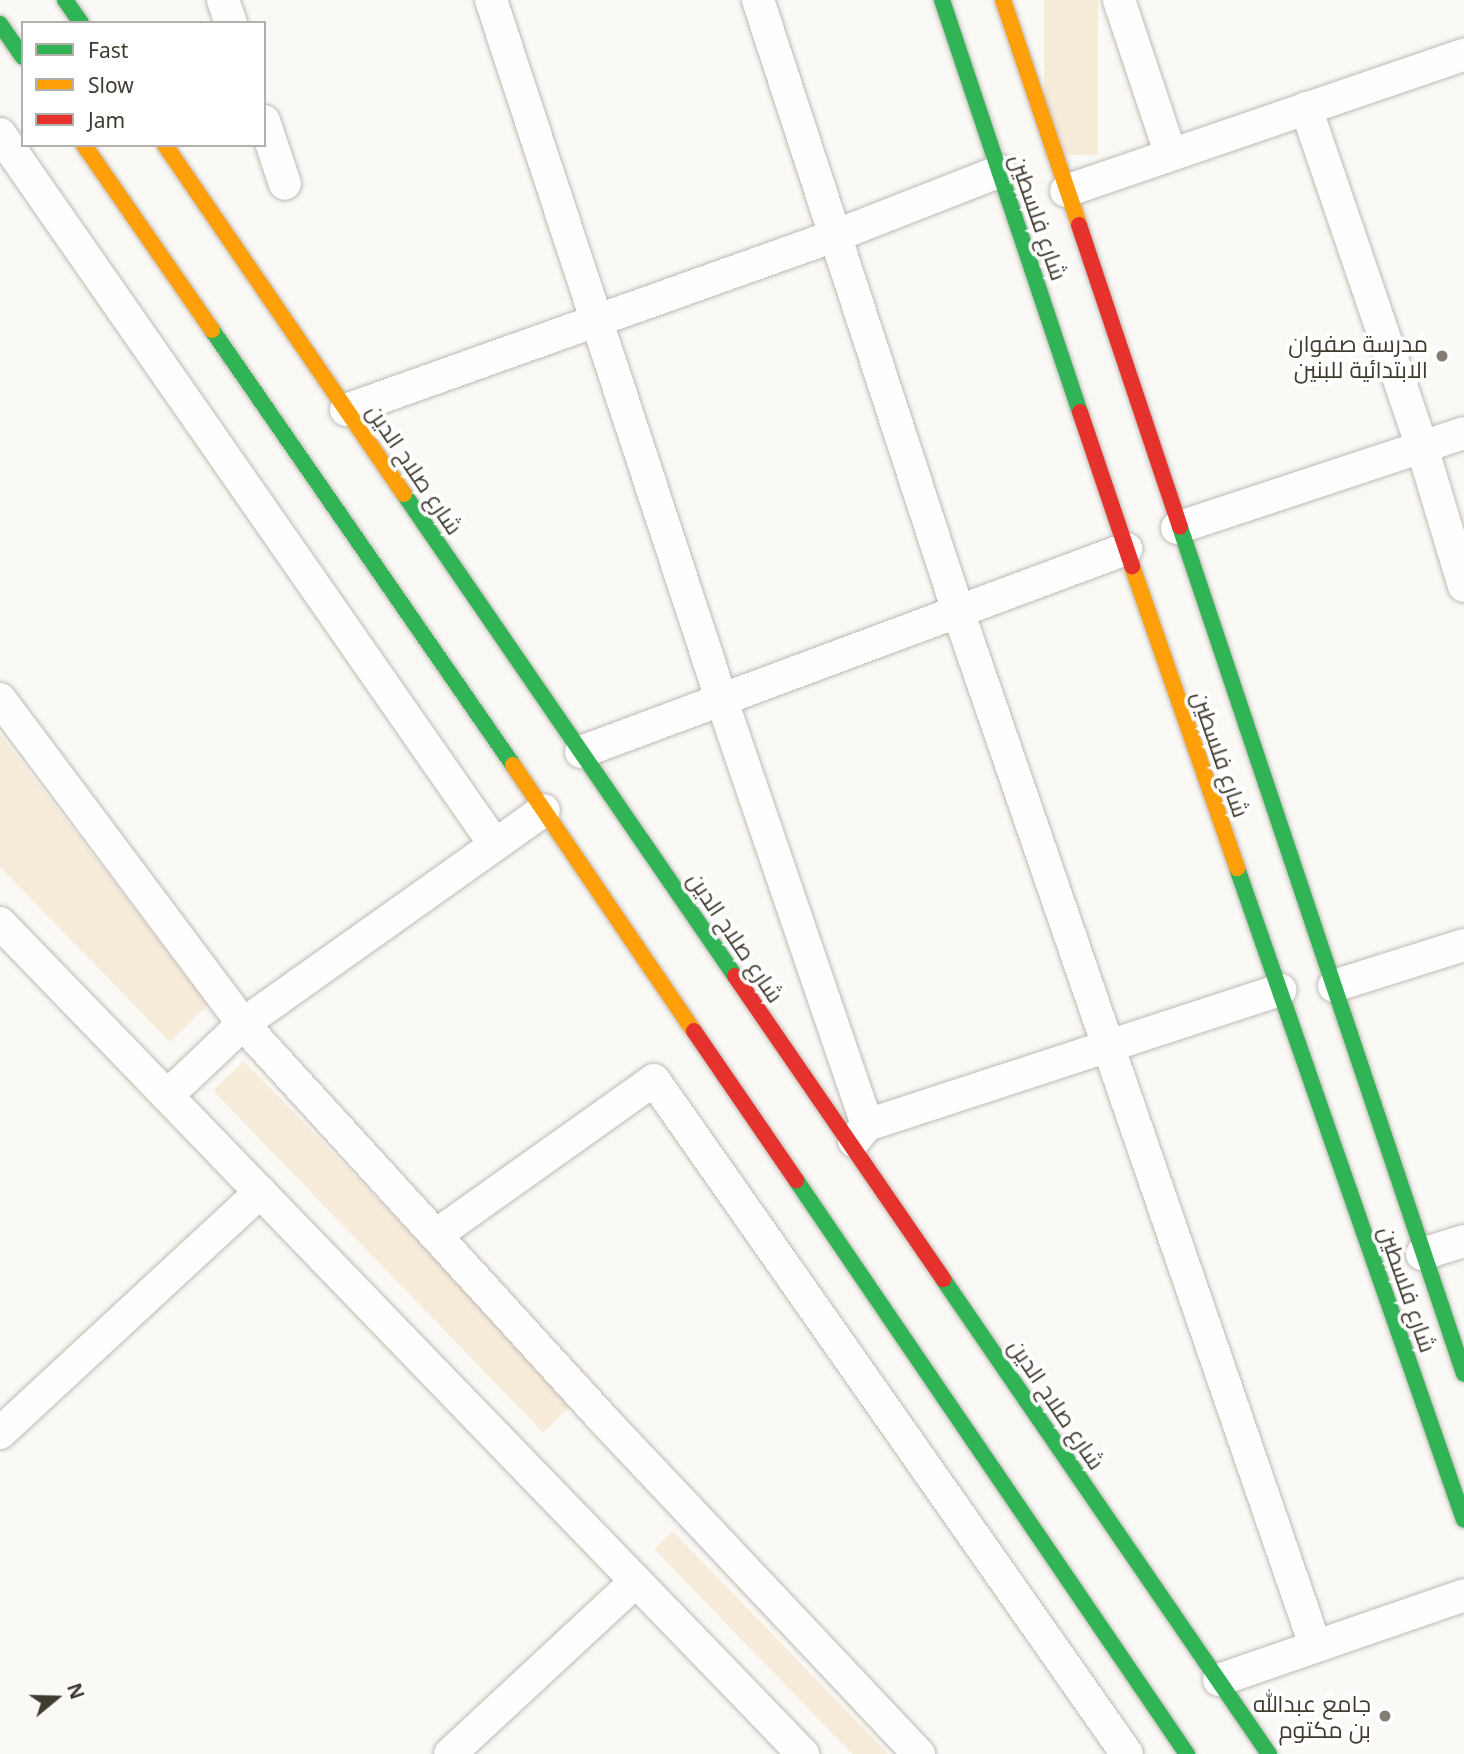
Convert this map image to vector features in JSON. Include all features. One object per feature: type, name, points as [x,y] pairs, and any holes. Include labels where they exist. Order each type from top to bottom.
[{"type":"street","points":[[65,0],[80,21]]},
{"type":"street","points":[[223,0],[230,21]]},
{"type":"street","points":[[491,0],[722,701],[859,1135],[1107,1046],[1280,990]]},
{"type":"street","points":[[758,0],[959,614],[1315,1645]]},
{"type":"street","name":"شارع فلسطين","points":[[942,0],[1126,549],[1464,1520]]},
{"type":"street","name":"شارع فلسطين","points":[[1003,0],[1177,528],[1464,1374]]},
{"type":"street","points":[[1119,0],[1171,155]]},
{"type":"street","points":[[0,24],[21,54]]},
{"type":"street","points":[[1066,191],[1464,55]]},
{"type":"street","points":[[1306,108],[1422,447],[1464,586]]},
{"type":"street","points":[[266,127],[285,184]]},
{"type":"street","points":[[0,134],[495,845]]},
{"type":"street","points":[[85,147],[544,810],[1187,1754]]},
{"type":"street","name":"شارع صلاح الدين","points":[[166,147],[581,752],[859,1135],[1269,1754]]},
{"type":"street","points":[[346,410],[837,235],[1000,171]]},
{"type":"street","points":[[1177,528],[1464,433]]},
{"type":"street","points":[[581,752],[959,614],[1126,549]]},
{"type":"street","points":[[0,699],[243,1024],[919,1754]]},
{"type":"street","points":[[167,1096],[243,1024],[544,810]]},
{"type":"street","points":[[0,923],[803,1754]]},
{"type":"street","points":[[1334,986],[1464,945]]},
{"type":"street","points":[[436,1235],[654,1080],[1127,1754]]},
{"type":"street","points":[[4,1420],[260,1192]]},
{"type":"street","points":[[1422,1254],[1464,1241]]},
{"type":"street","points":[[450,1754],[636,1581]]},
{"type":"street","points":[[1219,1680],[1464,1595]]},
{"type":"shaded area","points":[[1044,0],[1098,0],[1098,155],[1044,155]]},
{"type":"shaded area","points":[[0,734],[208,1005],[170,1042],[0,867]]},
{"type":"shaded area","points":[[244,1061],[574,1403],[543,1433],[213,1091]]},
{"type":"shaded area","points":[[673,1531],[888,1753],[852,1754],[654,1549]]},
{"type":"traffic: fast","points":[[65,0],[80,21]]},
{"type":"traffic: fast","points":[[942,0],[1080,412]]},
{"type":"traffic: fast","points":[[0,24],[21,54]]},
{"type":"traffic: fast","points":[[212,330],[513,765]]},
{"type":"traffic: fast","points":[[404,494],[735,976]]},
{"type":"traffic: fast","points":[[1180,527],[1464,1374]]},
{"type":"traffic: fast","points":[[1237,868],[1464,1520]]},
{"type":"traffic: fast","points":[[796,1180],[1187,1754]]},
{"type":"traffic: fast","points":[[943,1279],[1269,1754]]},
{"type":"traffic: slow","points":[[1003,0],[1079,225]]},
{"type":"traffic: slow","points":[[85,147],[212,330]]},
{"type":"traffic: slow","points":[[166,147],[404,494]]},
{"type":"traffic: slow","points":[[1132,566],[1237,868]]},
{"type":"traffic: slow","points":[[513,765],[694,1031]]},
{"type":"traffic: jam","points":[[1079,225],[1180,527]]},
{"type":"traffic: jam","points":[[1080,412],[1132,566]]},
{"type":"traffic: jam","points":[[735,976],[943,1279]]},
{"type":"traffic: jam","points":[[694,1031],[796,1180]]},
{"type":"place","name":"مدرسة صفوان الابتدائية للبنين","points":[[1442,356]]},
{"type":"place","name":"جامع عبدالله بن مكتوم","points":[[1385,1716]]}]
